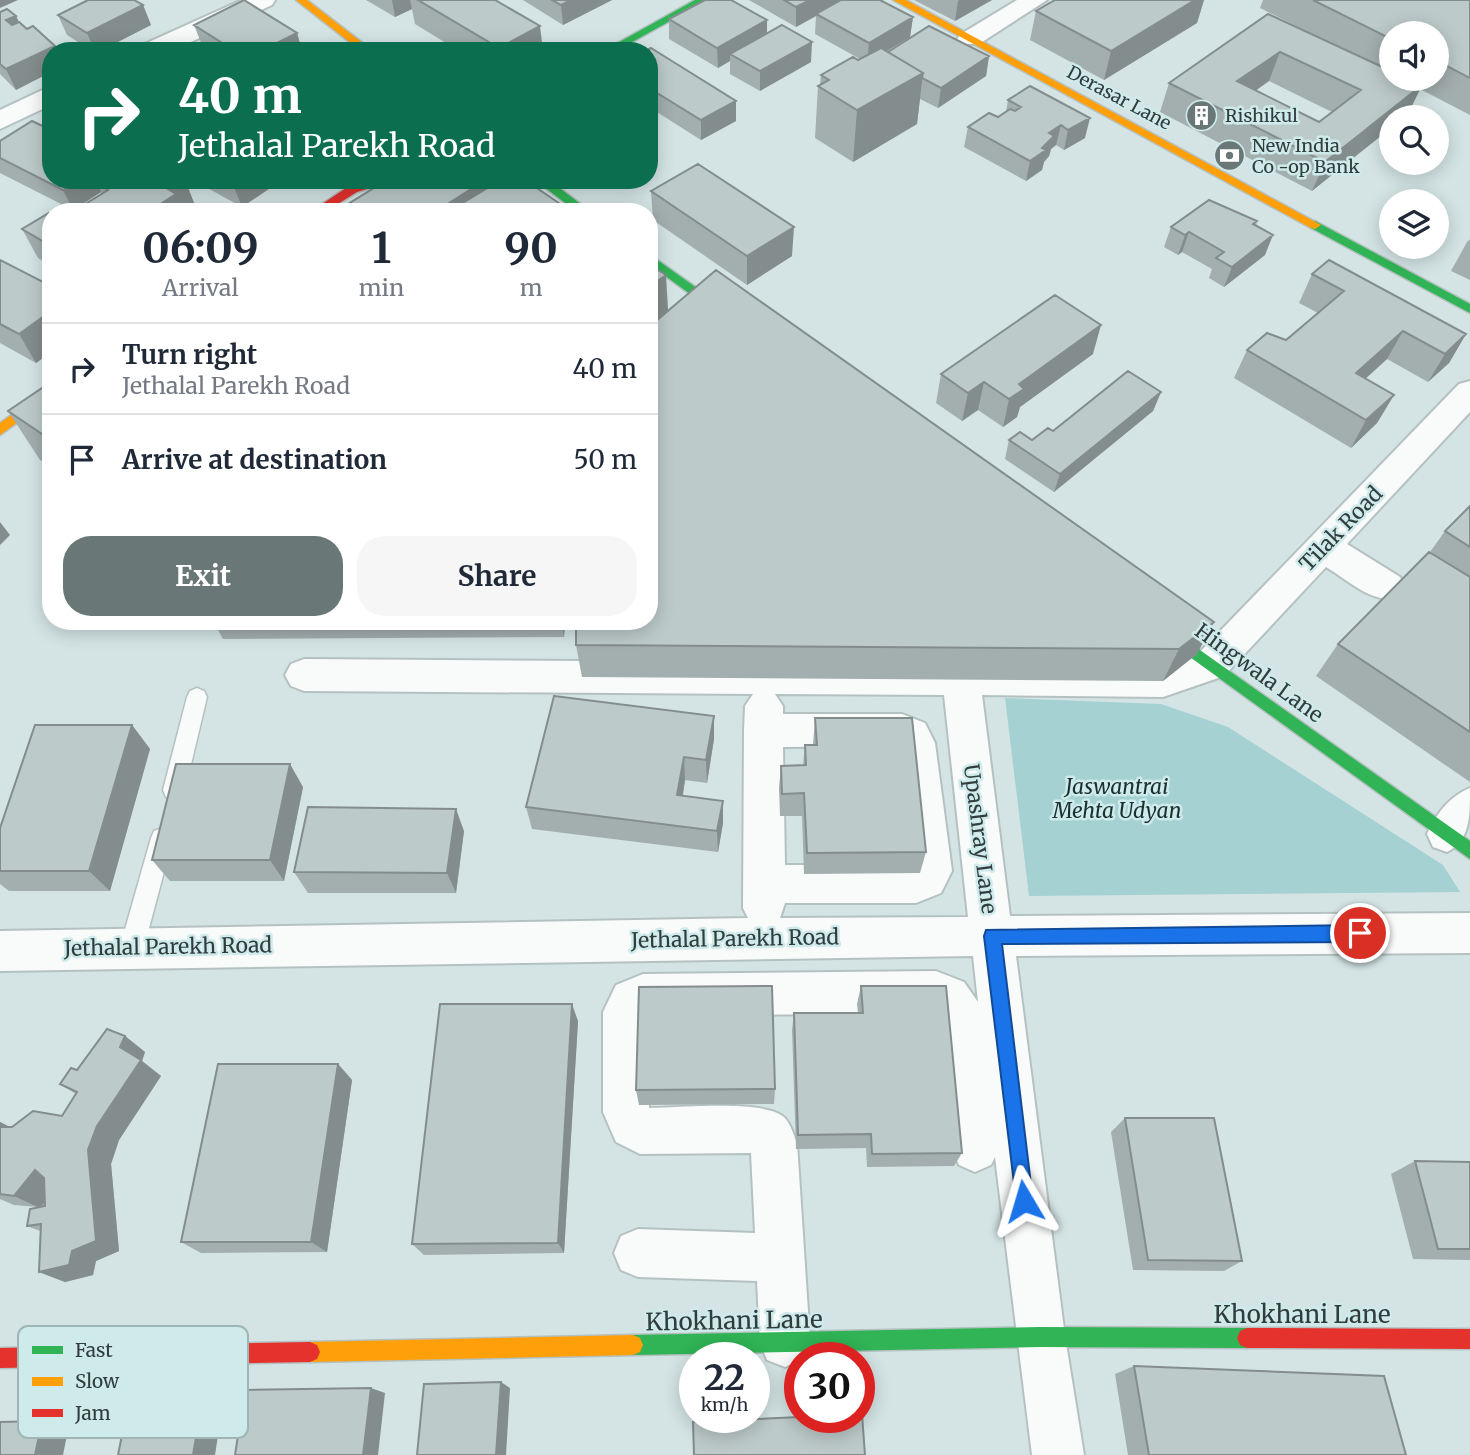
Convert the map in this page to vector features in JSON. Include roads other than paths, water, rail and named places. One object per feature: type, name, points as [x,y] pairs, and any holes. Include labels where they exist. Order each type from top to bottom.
[{"type":"street","points":[[169,42],[263,0]]},
{"type":"street","points":[[301,0],[356,42]]},
{"type":"street","points":[[625,42],[704,0]]},
{"type":"street","name":"Derasar Lane","points":[[898,0],[1470,309]]},
{"type":"street","points":[[970,39],[1035,0]]},
{"type":"street","points":[[4,112],[42,97]]},
{"type":"street","points":[[329,203],[350,189]]},
{"type":"street","points":[[553,189],[573,203]]},
{"type":"street","points":[[658,265],[750,332]]},
{"type":"street","name":"Tilak Road","points":[[1211,664],[1470,393]]},
{"type":"street","points":[[0,430],[42,398]]},
{"type":"street","points":[[1323,547],[1387,587]]},
{"type":"street","name":"Hingwala Lane","points":[[1141,614],[1211,664],[1462,830]]},
{"type":"street","points":[[304,675],[1163,681],[1211,664]]},
{"type":"street","points":[[764,679],[765,938]]},
{"type":"street","name":"Upashray Lane","points":[[961,680],[992,936],[990,1093],[1040,1337],[1058,1455]]},
{"type":"street","points":[[763,731],[902,730],[911,735],[916,743],[931,871],[926,880],[916,884],[764,884]]},
{"type":"street","points":[[924,807],[976,808]]},
{"type":"street","name":"Jethalal Parekh Road","points":[[0,951],[765,938],[1470,933]]},
{"type":"street","points":[[841,938],[844,992]]},
{"type":"street","points":[[785,1342],[774,1143],[767,1132],[755,1130],[640,1131],[632,1126],[626,1112],[625,1012],[631,1000],[643,995],[844,992],[936,992],[949,997],[959,1009],[990,1093],[975,1149]]},
{"type":"street","points":[[638,1253],[780,1258]]},
{"type":"street","name":"Khokhani Lane","points":[[785,1342],[1040,1337],[1470,1339]]},
{"type":"street","name":"Khokhani Lane","points":[[248,1353],[784,1342]]},
{"type":"street","name":"Khokhani Lane","points":[[0,1358],[18,1358]]},
{"type":"lane","points":[[132,947],[197,697]]},
{"type":"place","name":"Rishikul","points":[[1202,116]]},
{"type":"place","name":"New India Co -op Bank","points":[[1229,156]]},
{"type":"park label","name":"Jaswantrai Mehta Udyan","points":[[1117,799]]}]
